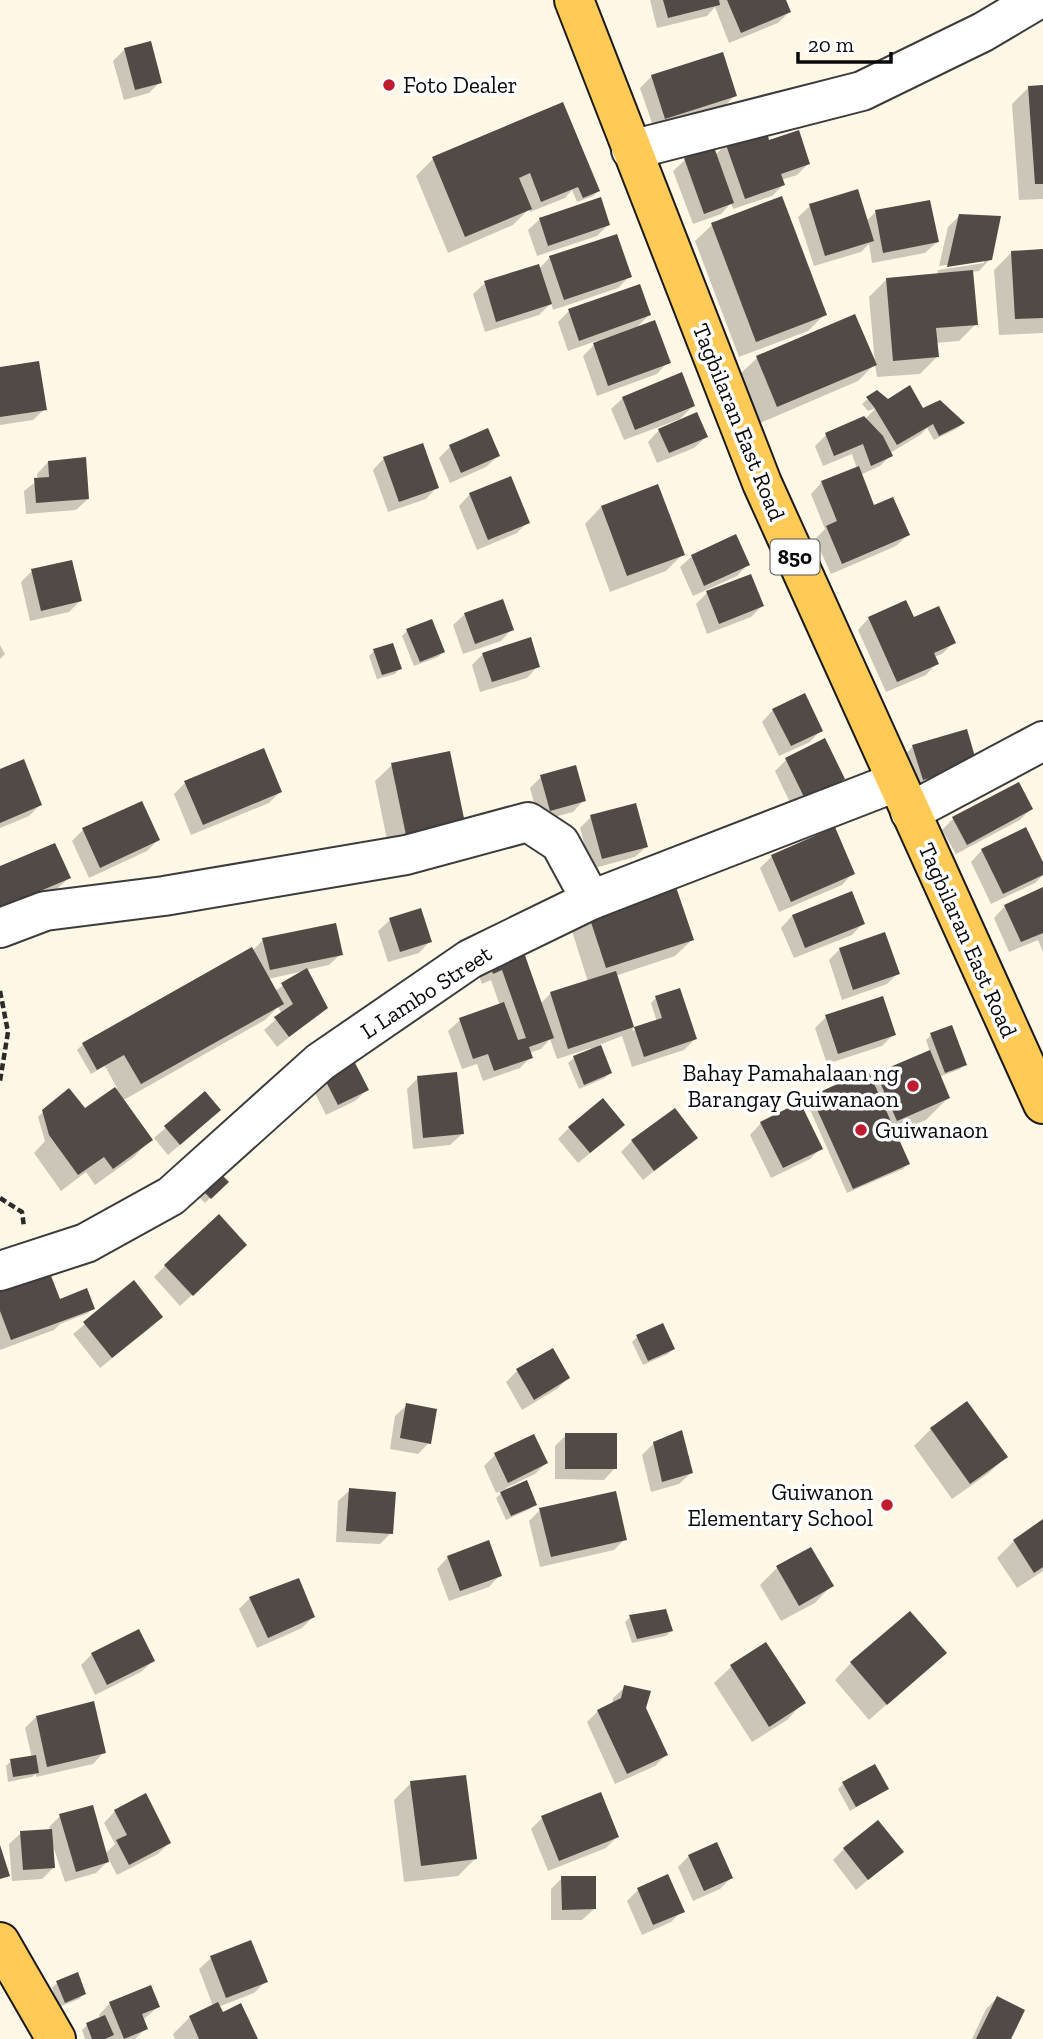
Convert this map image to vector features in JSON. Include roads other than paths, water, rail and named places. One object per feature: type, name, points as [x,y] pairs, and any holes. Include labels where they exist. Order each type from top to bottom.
[{"type":"main road","name":"Tagbilaran East Road","points":[[574,0],[762,483],[1043,1104]]},
{"type":"main road","points":[[0,1942],[56,2039]]},
{"type":"street","points":[[631,150],[862,91],[983,32],[1037,0]]},
{"type":"street","name":"L Lambo Street","points":[[0,1271],[86,1243],[172,1196],[320,1062],[470,959],[591,900],[903,797],[1043,741]]},
{"type":"street","points":[[0,928],[45,911],[164,896],[406,855],[527,822],[560,843],[591,900]]},
{"type":"place","name":"Foto Dealer","points":[[389,85]]},
{"type":"place","name":"Bahay Pamahalaan ng Barangay Guiwanaon","points":[[913,1086]]},
{"type":"place","name":"Guiwanaon","points":[[861,1130]]},
{"type":"place","name":"Guiwanon Elementary School","points":[[887,1505]]}]
